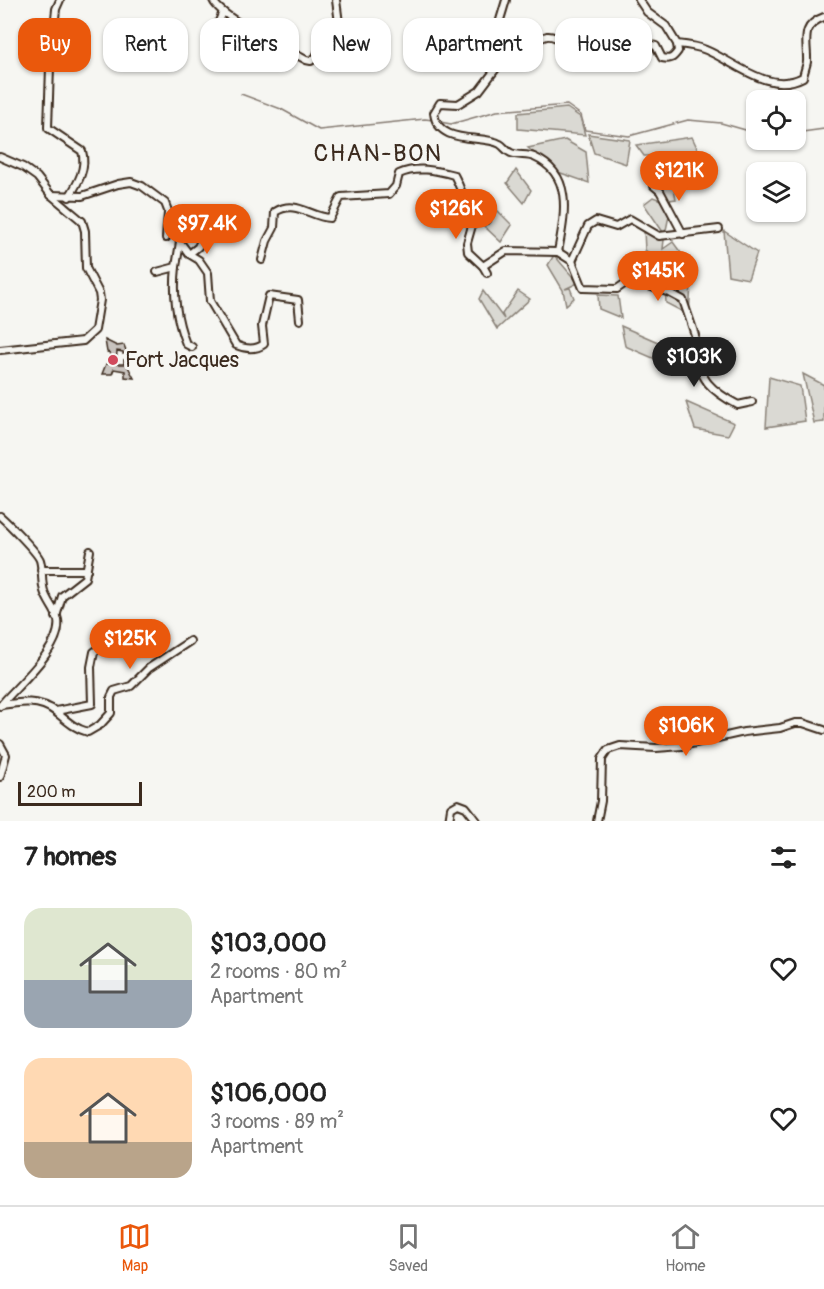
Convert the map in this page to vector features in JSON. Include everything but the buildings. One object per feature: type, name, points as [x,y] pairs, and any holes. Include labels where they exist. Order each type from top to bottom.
[{"type":"street","points":[[60,0],[56,9],[50,67],[48,128],[84,154],[80,181],[69,197]]},
{"type":"street","points":[[214,3],[246,27],[311,61],[316,57],[324,40],[340,32],[336,0]]},
{"type":"street","points":[[502,18],[507,0]]},
{"type":"street","points":[[543,38],[552,36],[559,39],[585,35],[595,43],[636,41],[656,46],[662,58],[673,58],[678,51],[677,44],[666,26],[647,12],[639,0]]},
{"type":"street","points":[[221,18],[224,12]]},
{"type":"street","points":[[677,44],[707,50],[759,79],[776,82],[795,81],[802,77],[807,63],[805,37],[807,30],[818,19],[824,17]]},
{"type":"street","points":[[493,72],[479,91],[458,104],[440,103],[435,111],[436,123],[447,133],[500,144],[509,153],[534,157],[555,174],[565,202],[558,252]]},
{"type":"street","points":[[0,158],[23,166],[37,177],[51,195],[79,218],[83,224],[86,268],[99,293],[100,300],[95,330],[87,338],[78,342],[56,342],[0,350]]},
{"type":"street","points":[[262,260],[267,241],[274,228],[275,212],[300,207],[321,217],[330,218],[341,197],[389,194],[396,186],[399,174],[404,172],[428,170],[454,175],[468,208],[475,215],[487,220]]},
{"type":"street","points":[[51,195],[82,196],[131,182],[142,186],[165,202],[180,242],[189,254],[200,260],[208,273],[210,301],[236,345],[243,348],[264,344],[262,326],[269,296],[300,300],[300,320]]},
{"type":"street","points":[[654,186],[660,191],[683,234]]},
{"type":"street","points":[[166,238],[169,209]]},
{"type":"street","points":[[475,215],[467,243],[468,252],[487,273]]},
{"type":"street","points":[[572,261],[588,226],[596,221],[616,227],[630,219],[658,236],[719,229]]},
{"type":"street","points":[[189,254],[198,247],[203,236]]},
{"type":"street","points":[[180,242],[174,295],[186,344],[192,347]]},
{"type":"street","points":[[483,266],[506,250],[558,252],[572,261],[583,288],[617,289],[630,280],[670,293],[683,300],[695,334],[690,348],[703,380],[723,398],[738,405],[752,402]]},
{"type":"street","points":[[157,272],[176,267]]},
{"type":"street","points":[[0,516],[22,540],[33,548],[39,557],[44,593],[56,617]]},
{"type":"street","points":[[0,706],[44,657],[55,638],[56,617],[62,596],[85,578],[90,551]]},
{"type":"street","points":[[41,570],[87,570]]},
{"type":"street","points":[[0,706],[33,702],[56,711],[76,728],[88,732],[111,713],[111,698],[114,691],[131,686],[149,668],[190,641]]},
{"type":"street","points":[[56,711],[92,704],[92,657],[98,649],[110,648]]},
{"type":"street","points":[[597,821],[601,801],[602,759],[608,750],[620,746],[682,746],[744,732],[780,728],[795,723],[803,723],[824,730]]},
{"type":"street","points":[[0,744],[6,756],[0,777]]},
{"type":"street","points":[[449,821],[451,808],[458,804],[466,807],[477,821]]},
{"type":"shaded area","points":[[567,108],[580,117],[585,135],[518,129],[518,113]]},
{"type":"shaded area","points":[[588,134],[630,140],[626,164],[594,153]]},
{"type":"shaded area","points":[[692,137],[701,156],[644,156],[636,145]]},
{"type":"shaded area","points":[[565,140],[586,152],[589,183],[558,172],[528,148]]},
{"type":"shaded area","points":[[670,167],[676,199],[662,201],[671,206],[665,235],[644,204],[653,197],[661,200],[654,170]]},
{"type":"shaded area","points":[[516,170],[531,190],[524,203],[507,183]]},
{"type":"shaded area","points":[[494,207],[512,225],[501,242],[484,226]]},
{"type":"shaded area","points":[[644,231],[664,240],[663,249],[673,242],[692,268],[689,315],[666,303],[663,253],[661,262],[645,250]]},
{"type":"shaded area","points":[[724,231],[757,253],[748,279],[728,275]]},
{"type":"shaded area","points":[[554,255],[578,283],[565,289],[570,288],[574,298],[566,305],[563,290],[548,265]]},
{"type":"shaded area","points":[[483,291],[504,319],[502,314],[518,291],[530,299],[497,329],[479,299]]},
{"type":"shaded area","points":[[598,295],[618,296],[621,318],[599,309]]},
{"type":"shaded area","points":[[621,326],[674,349],[667,364],[625,346]]},
{"type":"shaded area","points":[[803,374],[824,385],[824,422],[814,423]]},
{"type":"shaded area","points":[[769,377],[800,386],[805,421],[766,427]]},
{"type":"shaded area","points":[[686,402],[734,423],[728,435],[695,429]]},
{"type":"waterway","points":[[241,94],[281,109],[319,130],[433,120]]},
{"type":"waterway","points":[[440,122],[451,124],[497,111],[567,105],[581,115],[585,130],[629,136],[688,120],[721,123],[746,130]]},
{"type":"waterway","points":[[806,131],[824,129]]},
{"type":"place","name":"Fort Jacques","points":[[113,360]]},
{"type":"district","name":"CHAN-BON","points":[[378,153]]}]
